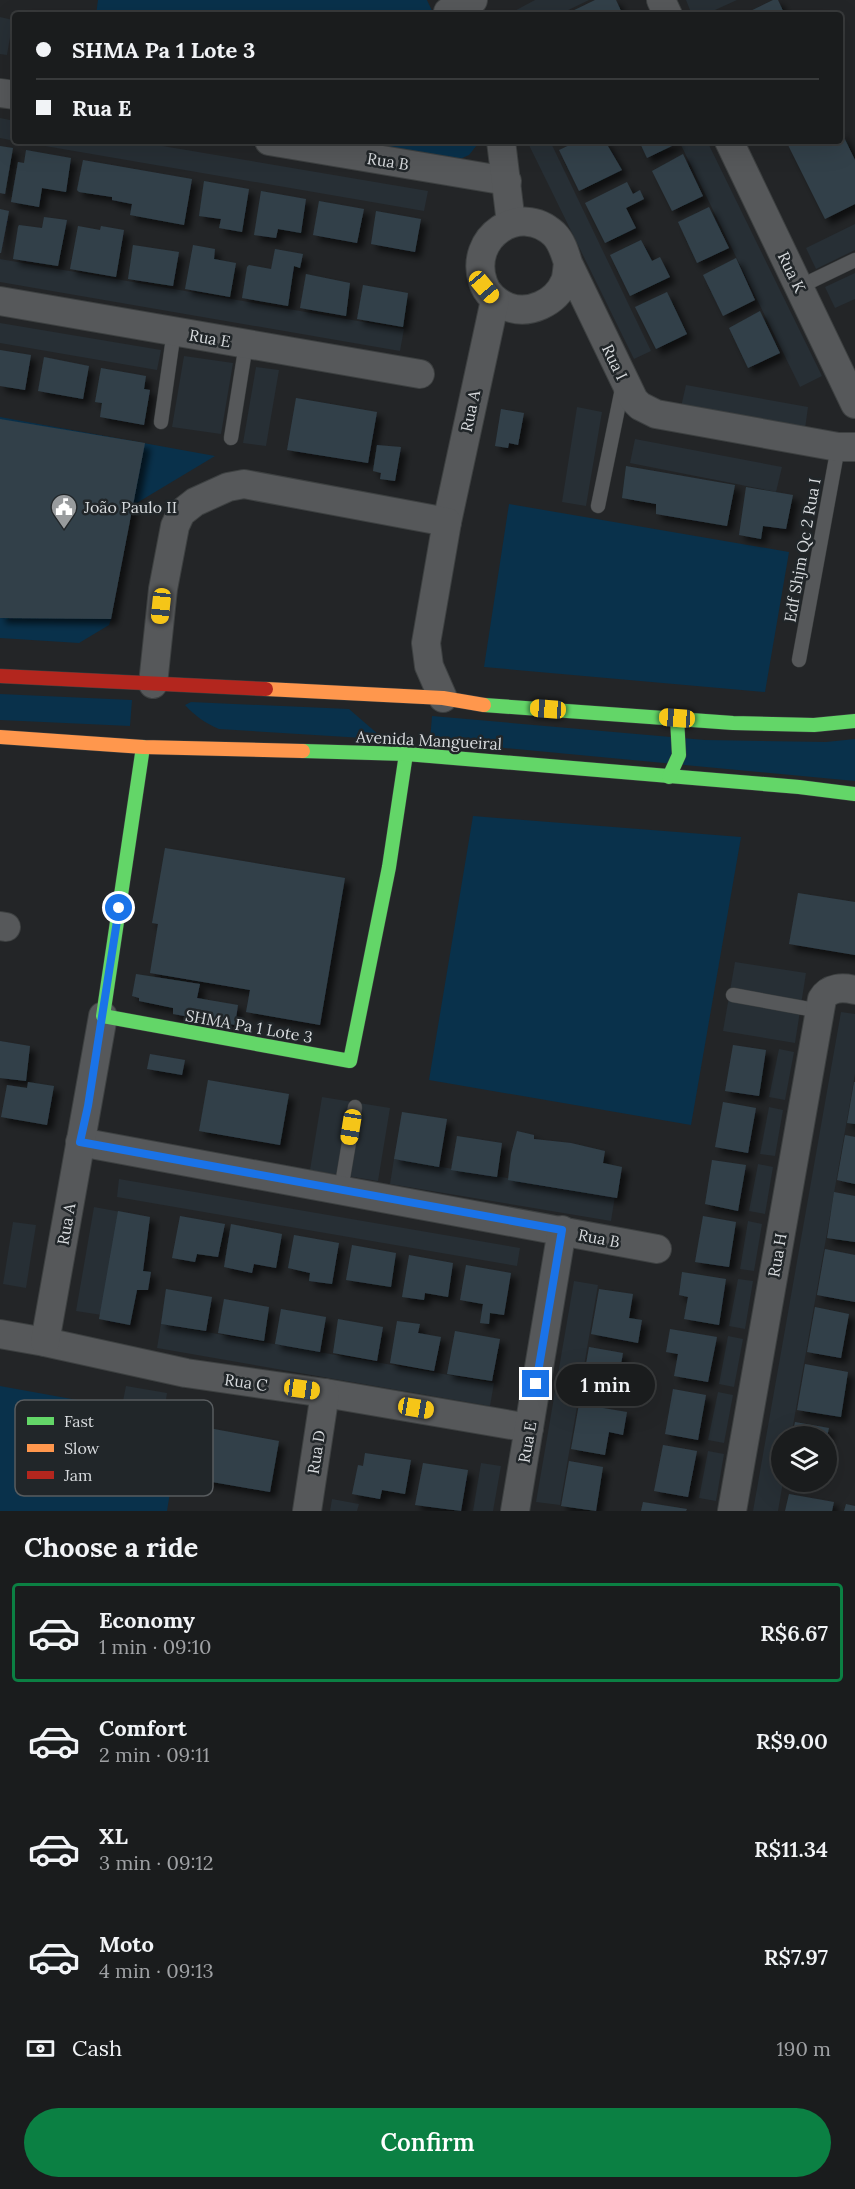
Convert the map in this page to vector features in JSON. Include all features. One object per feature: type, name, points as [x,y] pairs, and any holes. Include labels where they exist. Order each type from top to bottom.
[{"type":"street","points":[[446,9],[473,0]]},
{"type":"street","name":"Rua B","points":[[287,144],[507,181]]},
{"type":"street","points":[[501,144],[511,223],[497,230],[486,242],[480,257],[480,273],[484,287],[495,300],[507,307],[522,310],[540,307],[555,296],[565,281],[568,263]]},
{"type":"street","name":"Rua K","points":[[730,144],[855,404]]},
{"type":"street","name":"Rua I","points":[[511,223],[527,222],[542,226],[555,235],[564,248],[568,263],[624,380],[634,400],[640,406],[656,414],[847,447]]},
{"type":"street","name":"Rua A","points":[[443,698],[429,666],[426,643],[447,522],[495,300]]},
{"type":"street","name":"Rua E","points":[[0,302],[420,374]]},
{"type":"street","points":[[153,684],[163,589],[175,526],[181,513],[202,498],[228,487],[244,484],[447,522]]},
{"type":"street","points":[[0,676],[443,698],[484,705],[733,723],[814,726],[855,721]]},
{"type":"street","points":[[669,777],[679,755],[677,718]]},
{"type":"street","name":"Avenida Mangueiral","points":[[0,737],[143,747],[406,754],[799,787],[855,794]]},
{"type":"street","points":[[103,1016],[143,747]]},
{"type":"street","name":"SHMA Pa 1 Lote 3","points":[[103,1016],[350,1061],[390,867],[406,754]]},
{"type":"street","points":[[821,1005],[824,995],[837,989],[855,990]]},
{"type":"street","name":"Rua H","points":[[732,1511],[821,1005]]},
{"type":"street","name":"Rua A","points":[[45,1342],[103,1016]]},
{"type":"street","name":"Rua B","points":[[80,1142],[657,1249]]},
{"type":"street","name":"Rua E","points":[[514,1511],[562,1230]]},
{"type":"street","name":"Rua C","points":[[0,1334],[186,1373],[325,1393],[529,1428]]},
{"type":"street","name":"Rua D","points":[[307,1511],[325,1393]]},
{"type":"lane","points":[[799,287],[855,260]]},
{"type":"lane","points":[[161,422],[174,331]]},
{"type":"lane","points":[[231,438],[246,344]]},
{"type":"lane","points":[[598,506],[624,380]]},
{"type":"lane","name":"Edf Shjm Qc 2 Rua I","points":[[799,660],[847,447]]},
{"type":"lane","points":[[733,995],[821,1005]]},
{"type":"lane","points":[[341,1190],[355,1107]]},
{"type":"shaded area","points":[[98,0],[427,0],[433,12],[96,12]]},
{"type":"shaded area","points":[[535,0],[589,0],[564,12],[513,12]]},
{"type":"shaded area","points":[[686,0],[737,0],[711,12],[691,12]]},
{"type":"shaded area","points":[[0,17],[12,20],[12,26],[7,55],[0,54]]},
{"type":"shaded area","points":[[0,118],[12,120],[12,140],[0,138]]},
{"type":"shaded area","points":[[33,144],[151,144],[428,191],[424,211]]},
{"type":"shaded area","points":[[329,144],[478,144],[469,155],[449,164]]},
{"type":"shaded area","points":[[528,144],[551,144],[651,351],[634,359]]},
{"type":"shaded area","points":[[680,144],[708,144],[822,376],[800,387]]},
{"type":"shaded area","points":[[855,224],[855,250],[816,269],[806,248]]},
{"type":"shaded area","points":[[0,259],[404,329],[400,351],[0,282]]},
{"type":"shaded area","points":[[855,273],[855,299],[835,308],[825,287]]},
{"type":"shaded area","points":[[0,323],[161,350],[157,370],[0,343]]},
{"type":"shaded area","points":[[184,356],[233,363],[221,434],[172,427]]},
{"type":"shaded area","points":[[256,367],[279,370],[266,446],[243,443]]},
{"type":"shaded area","points":[[686,385],[808,407],[805,429],[681,407]]},
{"type":"shaded area","points":[[577,407],[602,412],[586,506],[562,502]]},
{"type":"shaded area","name":"João Paulo II","points":[[0,417],[215,456],[125,510],[109,625],[79,643],[0,638]]},
{"type":"shaded area","points":[[635,439],[782,467],[776,492],[630,463]]},
{"type":"shaded area","points":[[509,504],[789,552],[765,692],[484,667]]},
{"type":"shaded area","points":[[0,694],[132,700],[130,726],[0,720]]},
{"type":"shaded area","points":[[191,702],[349,709],[379,735],[379,739],[219,729],[200,719],[185,705]]},
{"type":"shaded area","points":[[432,716],[705,740],[826,742],[855,739],[855,781],[430,741]]},
{"type":"shaded area","points":[[473,816],[741,837],[691,1125],[429,1080]]},
{"type":"shaded area","points":[[735,962],[806,973],[795,1043],[723,1031]]},
{"type":"shaded area","points":[[841,1012],[855,1014],[855,1074],[793,1426],[771,1426],[771,1492],[781,1492],[778,1511],[753,1511]]},
{"type":"shaded area","points":[[779,1049],[794,1052],[785,1100],[769,1097]]},
{"type":"shaded area","points":[[322,1097],[390,1108],[378,1181],[310,1170]]},
{"type":"shaded area","points":[[769,1107],[783,1110],[775,1156],[760,1154]]},
{"type":"shaded area","points":[[394,1159],[615,1196],[611,1221],[390,1184]]},
{"type":"shaded area","points":[[758,1164],[773,1167],[765,1214],[749,1211]]},
{"type":"shaded area","points":[[119,1179],[520,1248],[517,1266],[117,1197]]},
{"type":"shaded area","points":[[94,1207],[121,1212],[102,1315],[76,1311]]},
{"type":"shaded area","points":[[748,1221],[762,1224],[754,1271],[740,1269]]},
{"type":"shaded area","points":[[13,1222],[36,1225],[26,1288],[3,1284]]},
{"type":"shaded area","points":[[738,1279],[753,1281],[745,1329],[729,1326]]},
{"type":"shaded area","points":[[574,1281],[598,1285],[560,1505],[536,1502]]},
{"type":"shaded area","points":[[161,1324],[494,1383],[490,1406],[157,1348]]},
{"type":"shaded area","points":[[728,1336],[743,1339],[734,1387],[719,1384]]},
{"type":"shaded area","points":[[0,1386],[77,1400],[15,1400],[15,1496],[169,1496],[167,1511],[0,1511]]},
{"type":"shaded area","points":[[126,1386],[167,1393],[166,1400],[123,1400]]},
{"type":"shaded area","points":[[718,1392],[733,1395],[724,1443],[708,1440]]},
{"type":"shaded area","points":[[708,1451],[724,1454],[716,1501],[699,1498]]},
{"type":"shaded area","points":[[481,1463],[501,1466],[493,1511],[473,1511]]},
{"type":"shaded area","points":[[332,1499],[359,1504],[357,1511],[330,1511]]},
{"type":"building","points":[[595,0],[616,0],[622,12],[570,12]]},
{"type":"building","points":[[773,0],[778,0],[784,12],[748,12]]},
{"type":"building","points":[[843,135],[855,160],[855,204],[825,219],[788,145],[843,144]]},
{"type":"building","points":[[572,144],[607,144],[622,170],[579,191],[559,150]]},
{"type":"building","points":[[640,144],[676,144],[647,158]]},
{"type":"building","points":[[0,146],[13,148],[5,194],[0,193]]},
{"type":"building","points":[[26,150],[71,158],[66,192],[42,188],[39,207],[11,202],[18,162],[24,163]]},
{"type":"building","points":[[683,154],[703,196],[672,211],[652,171]]},
{"type":"building","points":[[83,160],[192,179],[184,225],[130,215],[132,204],[112,200],[112,197],[79,192],[77,190]]},
{"type":"building","points":[[204,181],[249,189],[242,232],[219,228],[221,219],[199,216]]},
{"type":"building","points":[[627,182],[633,194],[640,190],[644,199],[626,208],[636,228],[605,243],[585,203]]},
{"type":"building","points":[[261,191],[306,199],[301,233],[278,229],[276,238],[254,235]]},
{"type":"building","points":[[319,201],[364,209],[357,243],[313,235]]},
{"type":"building","points":[[709,207],[729,248],[697,263],[678,222]]},
{"type":"building","points":[[0,209],[9,211],[1,253],[0,253]]},
{"type":"building","points":[[376,211],[421,219],[415,252],[371,244]]},
{"type":"building","points":[[44,217],[67,220],[58,266],[13,259],[19,225],[42,228]]},
{"type":"building","points":[[78,226],[100,230],[101,226],[124,230],[116,277],[70,269]]},
{"type":"building","points":[[641,240],[652,261],[660,257],[670,277],[630,296],[610,255]]},
{"type":"building","points":[[133,245],[179,252],[173,286],[128,279]]},
{"type":"building","points":[[193,245],[215,249],[214,259],[236,263],[230,297],[185,289]]},
{"type":"building","points":[[275,249],[303,254],[300,268],[294,266],[288,306],[242,298],[247,267],[249,265],[271,269]]},
{"type":"building","points":[[736,258],[755,300],[723,316],[703,275]]},
{"type":"building","points":[[306,274],[350,283],[346,316],[300,308]]},
{"type":"building","points":[[363,285],[408,293],[403,327],[357,319]]},
{"type":"building","points":[[667,292],[687,334],[656,349],[635,307]]},
{"type":"building","points":[[760,311],[780,353],[748,368],[729,328]]},
{"type":"building","points":[[0,350],[31,355],[25,390],[0,386]]},
{"type":"building","points":[[44,357],[89,366],[83,399],[38,391]]},
{"type":"building","points":[[101,368],[146,376],[144,389],[150,390],[144,425],[100,417],[102,403],[95,402]]},
{"type":"building","points":[[296,398],[377,412],[368,463],[287,450]]},
{"type":"building","points":[[501,409],[524,413],[518,445],[509,443],[508,448],[495,446]]},
{"type":"building","name":"João Paulo II","points":[[0,419],[145,443],[111,619],[0,618]]},
{"type":"building","points":[[377,445],[401,447],[395,481],[380,479],[381,473],[373,471]]},
{"type":"building","points":[[626,466],[735,485],[727,526],[656,514],[656,504],[622,498]]},
{"type":"building","points":[[746,487],[793,495],[786,529],[763,526],[761,539],[739,535]]},
{"type":"building","points":[[165,848],[345,878],[320,1025],[246,1012],[250,990],[150,973],[158,924],[152,923]]},
{"type":"building","points":[[798,893],[855,902],[855,955],[789,944]]},
{"type":"building","points":[[136,974],[200,984],[197,998],[238,1005],[235,1025],[173,1014],[173,1008],[139,1001],[139,998],[132,996]]},
{"type":"building","points":[[0,1041],[30,1046],[26,1081],[0,1078]]},
{"type":"building","points":[[733,1045],[766,1050],[759,1096],[725,1091]]},
{"type":"building","points":[[150,1054],[185,1060],[182,1075],[147,1069]]},
{"type":"building","points":[[208,1080],[289,1094],[280,1145],[199,1131]]},
{"type":"building","points":[[28,1082],[54,1086],[47,1125],[1,1117],[7,1085],[27,1088]]},
{"type":"building","points":[[855,1082],[855,1124],[847,1123]]},
{"type":"building","points":[[723,1102],[756,1108],[748,1153],[715,1147]]},
{"type":"building","points":[[402,1112],[447,1119],[439,1167],[394,1159]]},
{"type":"building","points":[[517,1131],[534,1135],[534,1139],[571,1143],[605,1151],[603,1163],[622,1167],[617,1198],[508,1180]]},
{"type":"building","points":[[845,1135],[855,1137],[855,1184],[837,1180]]},
{"type":"building","points":[[457,1136],[502,1143],[497,1177],[451,1170]]},
{"type":"building","points":[[712,1160],[746,1165],[738,1211],[705,1204]]},
{"type":"building","points":[[834,1192],[855,1196],[855,1242],[827,1238]]},
{"type":"building","points":[[118,1211],[150,1217],[143,1271],[151,1272],[148,1290],[137,1290],[130,1325],[99,1319]]},
{"type":"building","points":[[180,1216],[225,1224],[218,1257],[197,1254],[195,1262],[172,1258]]},
{"type":"building","points":[[703,1216],[736,1222],[729,1267],[695,1262]]},
{"type":"building","points":[[231,1224],[282,1234],[276,1268],[254,1264],[252,1273],[224,1267]]},
{"type":"building","points":[[294,1235],[339,1243],[332,1284],[309,1281],[310,1273],[288,1268]]},
{"type":"building","points":[[352,1245],[396,1253],[391,1287],[346,1280]]},
{"type":"building","points":[[825,1249],[855,1255],[855,1302],[817,1295]]},
{"type":"building","points":[[409,1255],[453,1263],[448,1297],[425,1293],[424,1300],[402,1297]]},
{"type":"building","points":[[466,1265],[511,1273],[504,1315],[490,1313],[489,1324],[480,1323],[483,1304],[460,1300]]},
{"type":"building","points":[[682,1272],[726,1279],[719,1325],[684,1319],[688,1297],[679,1295]]},
{"type":"building","points":[[166,1289],[212,1297],[206,1331],[161,1324]]},
{"type":"building","points":[[599,1289],[633,1294],[629,1318],[642,1320],[638,1343],[591,1334]]},
{"type":"building","points":[[224,1299],[269,1307],[264,1341],[218,1333]]},
{"type":"building","points":[[815,1307],[849,1314],[841,1358],[807,1352]]},
{"type":"building","points":[[281,1309],[326,1317],[320,1352],[275,1344]]},
{"type":"building","points":[[338,1319],[383,1327],[377,1361],[333,1353]]},
{"type":"building","points":[[397,1321],[420,1324],[418,1333],[441,1337],[434,1371],[390,1363]]},
{"type":"building","points":[[670,1329],[717,1337],[708,1382],[674,1376],[678,1354],[666,1352]]},
{"type":"building","points":[[455,1331],[500,1339],[492,1381],[447,1374]]},
{"type":"building","points":[[589,1347],[623,1353],[615,1398],[581,1392]]},
{"type":"building","points":[[805,1364],[848,1372],[841,1417],[797,1410]]},
{"type":"building","points":[[673,1389],[706,1395],[698,1440],[665,1434]]},
{"type":"building","points":[[579,1404],[627,1412],[623,1435],[609,1432],[605,1455],[571,1449]]},
{"type":"building","points":[[795,1422],[818,1426],[794,1426]]},
{"type":"building","points":[[213,1429],[279,1441],[270,1492],[213,1482]]},
{"type":"building","points":[[663,1445],[697,1451],[688,1497],[654,1491]]},
{"type":"building","points":[[365,1453],[411,1460],[405,1494],[382,1490],[380,1499],[352,1494],[358,1465],[363,1466]]},
{"type":"building","points":[[569,1461],[603,1467],[596,1511],[561,1506]]},
{"type":"building","points":[[423,1463],[468,1470],[461,1511],[415,1505]]},
{"type":"building","points":[[789,1494],[834,1502],[832,1511],[785,1511]]},
{"type":"building","points":[[643,1502],[687,1509],[686,1511],[641,1511]]},
{"type":"building","points":[[846,1504],[855,1506],[855,1511],[844,1511]]},
{"type":"traffic: fast","points":[[484,705],[733,723],[814,725],[855,721]]},
{"type":"traffic: fast","points":[[669,777],[679,755],[677,718]]},
{"type":"traffic: fast","points":[[143,747],[103,1016],[350,1061],[389,867],[406,754]]},
{"type":"traffic: fast","points":[[303,751],[406,754],[799,787],[855,794]]},
{"type":"traffic: slow","points":[[266,689],[443,698],[484,705]]},
{"type":"traffic: slow","points":[[0,737],[143,747],[303,751]]},
{"type":"traffic: jam","points":[[0,676],[266,689]]},
{"type":"place","name":"João Paulo II","points":[[64,530]]},
{"type":"route","points":[[119,908],[103,1016],[80,1142],[562,1230],[536,1384]]}]
